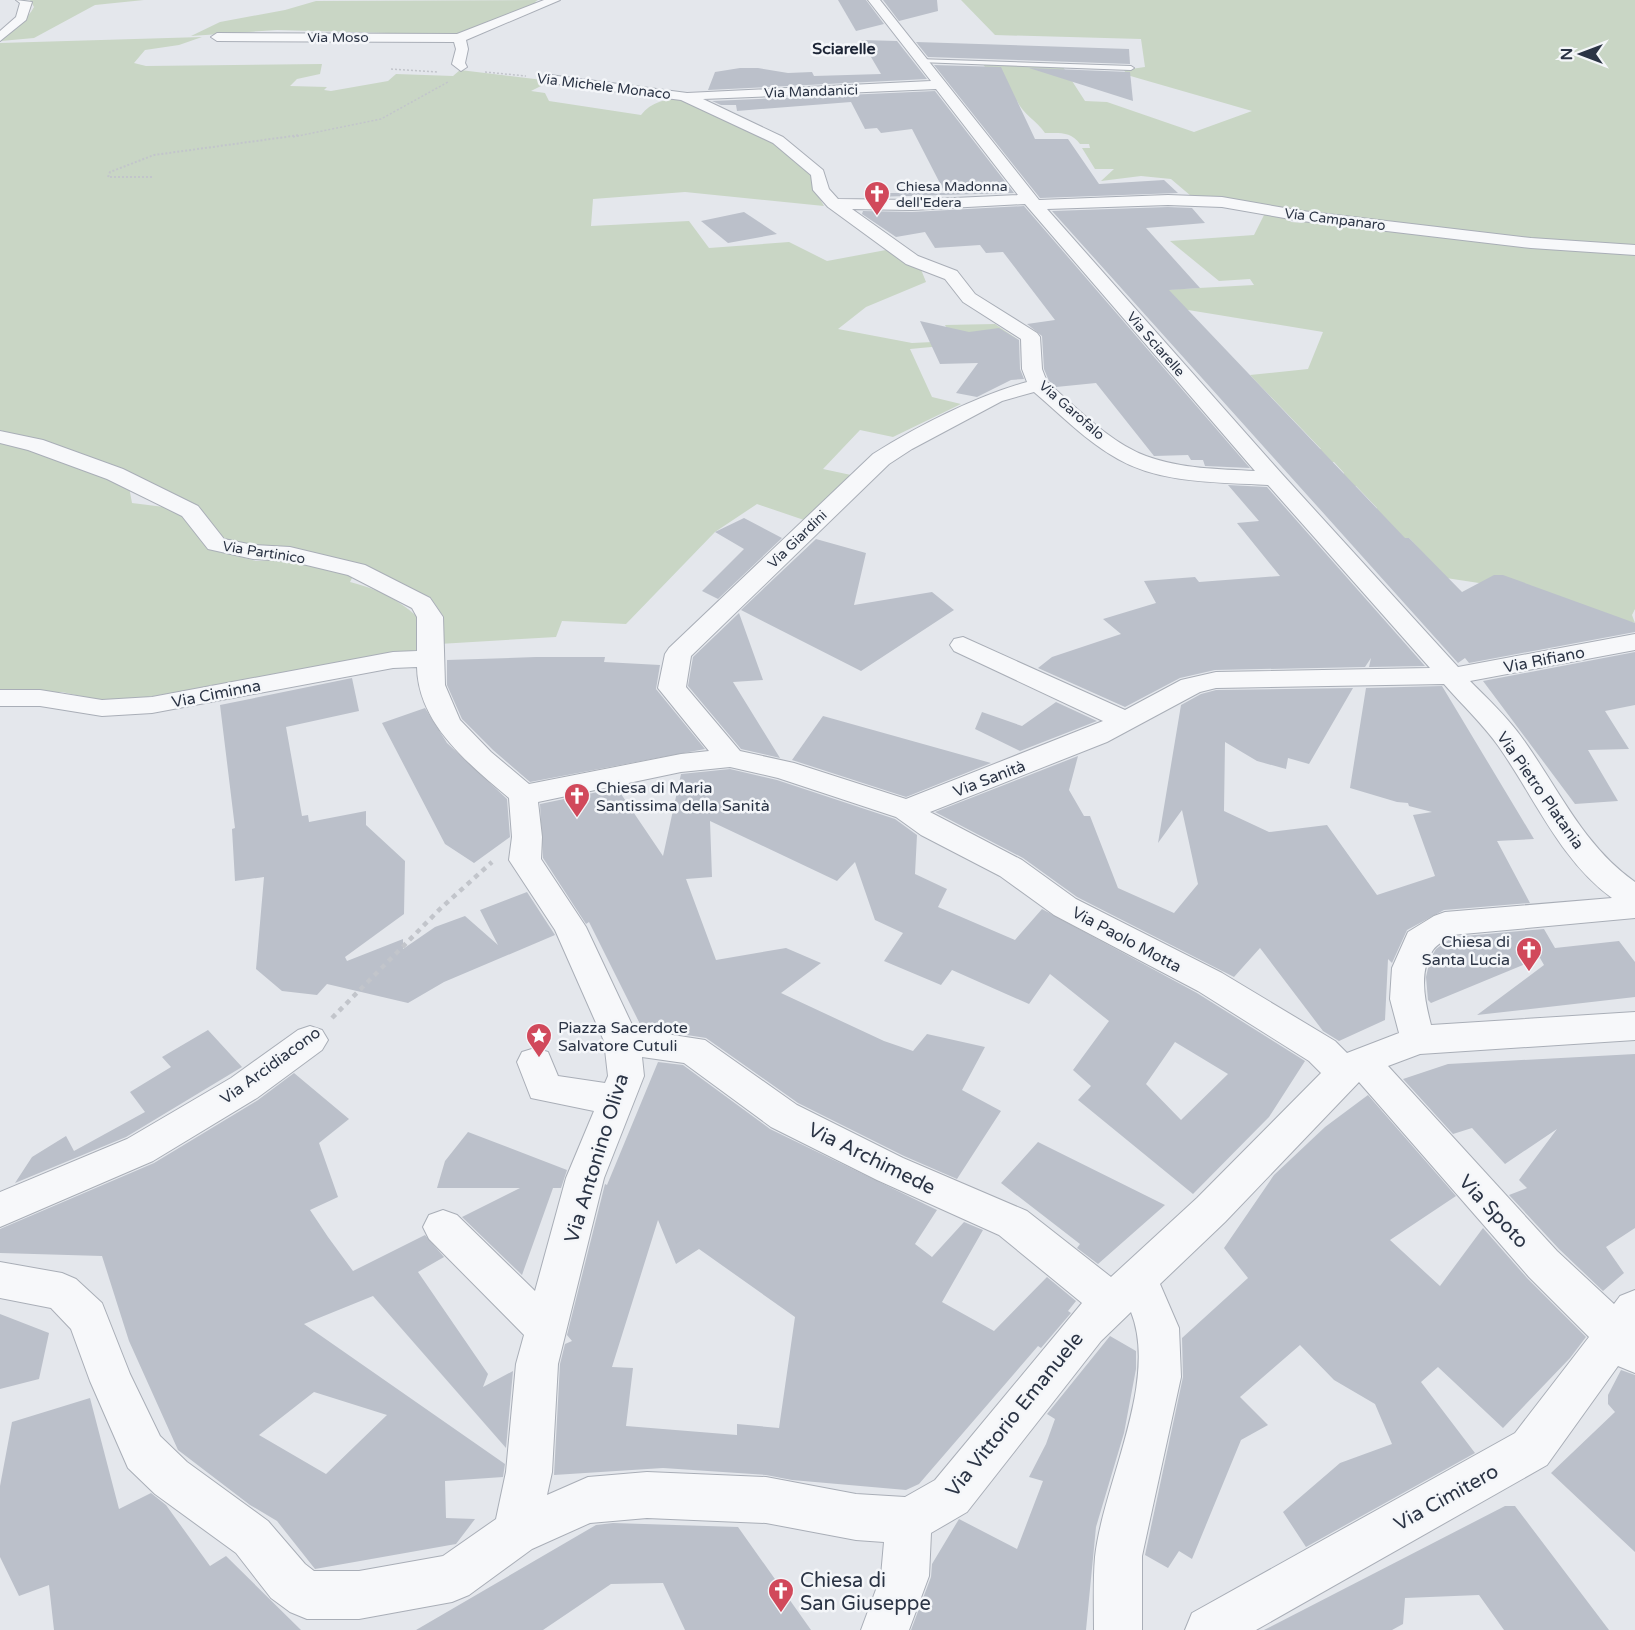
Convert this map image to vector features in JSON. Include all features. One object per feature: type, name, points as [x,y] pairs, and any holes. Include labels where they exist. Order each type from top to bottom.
[{"type":"street","points":[[0,37],[22,18],[26,2],[22,0]]},
{"type":"street","points":[[458,70],[462,49],[459,38],[554,0]]},
{"type":"street","name":"Via Sciarelle","points":[[874,0],[1032,202],[1274,479],[1452,676]]},
{"type":"street","name":"Via Moso","points":[[217,37],[459,38]]},
{"type":"street","name":"Via Michele Monaco","points":[[550,79],[604,84],[684,96],[778,140],[818,173],[821,190],[834,204]]},
{"type":"street","name":"Via Mandanici","points":[[684,96],[939,85]]},
{"type":"street","name":"Via Campanaro","points":[[1032,202],[1168,200],[1222,202],[1302,216],[1531,243],[1635,250]]},
{"type":"street","points":[[834,204],[1032,202]]},
{"type":"street","name":"Via Garofalo","points":[[834,204],[912,260],[951,275],[969,298],[1030,337],[1032,369],[1038,385],[1119,450],[1136,460],[1163,468],[1274,479]]},
{"type":"street","name":"Via Giardini","points":[[730,758],[672,688],[678,654],[881,459],[904,444],[994,397],[1038,385]]},
{"type":"street","name":"Via Partinico","points":[[0,437],[34,445],[115,474],[190,511],[216,544],[253,552],[290,554],[356,570],[421,603],[430,617],[431,685],[448,723],[481,759],[523,795]]},
{"type":"street","name":"Via Rifiano","points":[[1452,676],[1635,642]]},
{"type":"street","points":[[963,645],[1125,721]]},
{"type":"street","name":"Via Ciminna","points":[[0,698],[40,698],[102,708],[152,705],[393,660],[430,658]]},
{"type":"street","name":"Via Sanità","points":[[907,810],[1097,736],[1191,686],[1216,680],[1452,676]]},
{"type":"street","name":"Via Pietro Platania","points":[[1452,676],[1509,740],[1562,824],[1590,858],[1614,883],[1635,898]]},
{"type":"street","points":[[527,837],[523,795],[681,763],[730,758],[784,770],[907,810]]},
{"type":"street","name":"Via Paolo Motta","points":[[907,810],[932,828],[1011,868],[1065,907],[1210,982],[1322,1052],[1353,1067]]},
{"type":"street","name":"Via Antonino Oliva","points":[[516,1533],[529,1472],[537,1364],[585,1178],[626,1076],[622,1041],[570,927],[525,860],[527,837]]},
{"type":"street","points":[[1418,1040],[1407,999],[1409,968],[1420,941],[1445,924],[1635,907]]},
{"type":"street","name":"Via Vittorio Emanuele","points":[[909,1520],[951,1496],[1086,1327],[1211,1209],[1353,1067],[1418,1040],[1635,1026]]},
{"type":"street","name":"Via Arcidiacono","points":[[0,1210],[140,1150],[244,1088],[310,1040]]},
{"type":"street","name":"Via Archimede","points":[[622,1041],[692,1050],[784,1116],[890,1168],[1013,1223],[1124,1290]]},
{"type":"street","points":[[535,1062],[544,1088],[616,1100]]},
{"type":"street","name":"Via Spoto","points":[[1353,1067],[1462,1176],[1543,1264],[1629,1332]]},
{"type":"street","points":[[443,1227],[546,1329]]},
{"type":"street","points":[[0,1280],[62,1292],[87,1317],[111,1381],[144,1452],[171,1478],[252,1537],[288,1581],[306,1595],[359,1595],[452,1578],[516,1533],[588,1500],[647,1495],[766,1500],[856,1517],[909,1520],[905,1576],[885,1630]]},
{"type":"street","points":[[1118,1630],[1119,1556],[1160,1377],[1158,1328],[1124,1290]]},
{"type":"street","name":"Via Cimitero","points":[[1209,1630],[1531,1449],[1629,1332]]},
{"type":"lane","points":[[919,60],[1131,68]]},
{"type":"path","name":"Via Michele Monaco","points":[[391,69],[458,70],[550,79]]},
{"type":"path","points":[[152,177],[108,177],[110,172],[118,168],[154,155],[276,140],[381,119],[457,77],[458,70]]},
{"type":"path","name":"Via Arcidiacono","points":[[310,1040],[441,908],[501,854],[527,837]]},
{"type":"green space","points":[[30,0],[144,0],[95,5],[34,38],[1,41],[24,20],[34,7]]},
{"type":"green space","points":[[538,0],[535,2],[538,3],[461,35],[277,30],[191,36],[220,22],[285,10],[316,1]]},
{"type":"green space","points":[[961,0],[1635,0],[1635,247],[1468,233],[1191,196],[1171,179],[1141,176],[1101,181],[1114,169],[1095,169],[1082,148],[1090,148],[1089,144],[1080,144],[1073,137],[1064,134],[1045,133],[1017,101],[1007,101],[983,64],[1063,67],[1085,101],[1107,102],[1194,132],[1252,111],[1127,75],[1124,70],[1145,67],[1141,39],[995,35]]},
{"type":"green space","points":[[202,37],[179,45],[145,50],[134,63],[146,66],[322,64],[320,74],[297,79],[290,86],[327,87],[324,90],[331,91],[388,81],[396,74],[453,76],[460,70],[551,81],[531,91],[545,93],[549,101],[641,115],[660,102],[683,98],[774,140],[813,174],[815,190],[824,206],[685,192],[593,199],[591,226],[689,221],[709,248],[789,242],[827,261],[886,250],[920,267],[926,282],[866,307],[838,329],[912,343],[953,341],[945,325],[995,324],[1017,339],[910,349],[932,397],[961,404],[893,437],[860,430],[823,469],[851,475],[804,520],[757,504],[715,532],[626,624],[562,621],[556,637],[439,644],[444,617],[430,597],[360,566],[231,542],[100,461],[0,430],[0,43]]},
{"type":"green space","points":[[1265,213],[1286,216],[1291,222],[1302,223],[1307,218],[1635,254],[1635,609],[1632,615],[1635,623],[1479,583],[1446,578],[1409,538],[1373,542],[1377,508],[1356,486],[1338,488],[1344,473],[1334,462],[1315,464],[1304,451],[1321,449],[1250,375],[1308,369],[1323,332],[1176,308],[1162,290],[1254,285],[1250,279],[1219,281],[1170,241],[1254,235]]},
{"type":"green space","points":[[0,443],[30,450],[129,487],[132,503],[164,507],[187,519],[203,543],[214,550],[256,561],[284,559],[353,576],[350,582],[386,595],[418,617],[417,651],[113,703],[62,692],[0,692]]},
{"type":"building","points":[[838,0],[866,0],[884,24],[856,31]]},
{"type":"building","points":[[883,0],[937,0],[938,11],[899,21]]},
{"type":"building","points":[[861,40],[897,41],[927,79],[708,90],[715,72],[740,68],[758,68],[788,73],[812,72],[814,76],[881,74]]},
{"type":"building","points":[[916,42],[1129,49],[1130,64],[928,57]]},
{"type":"building","points":[[934,65],[1001,67],[1035,139],[1068,139],[1099,184],[1164,180],[1178,193],[1040,198]]},
{"type":"building","points":[[1029,68],[1130,72],[1133,101]]},
{"type":"building","points":[[935,91],[1014,193],[872,197],[871,193],[945,193],[912,129],[881,133],[877,128],[865,129],[851,102],[737,111],[736,105],[721,105],[712,101]]},
{"type":"building","points":[[1024,206],[1250,468],[1205,466],[1203,460],[1191,460],[1188,455],[1154,456],[1096,383],[1056,387],[1049,381],[1044,369],[1042,336],[1027,324],[1055,320],[1003,252],[986,253],[980,245],[935,248],[925,232],[896,237],[862,214],[863,211],[912,212]]},
{"type":"building","points":[[1192,208],[1205,223],[1146,228],[1200,288],[1169,290],[1405,538],[1409,538],[1462,592],[1494,575],[1503,575],[1635,623],[1635,632],[1469,663],[1465,658],[1458,663],[1052,211]]},
{"type":"building","points":[[744,212],[777,234],[728,243],[701,221]]},
{"type":"building","points":[[920,321],[969,332],[999,328],[1019,340],[1020,369],[1024,379],[1011,380],[977,397],[956,393],[978,363],[940,364]]},
{"type":"building","points":[[1228,485],[1267,487],[1425,666],[1369,667],[1371,658],[1365,667],[1215,670],[1180,678],[1125,707],[1038,668],[1052,657],[1121,634],[1103,619],[1156,603],[1144,581],[1195,577],[1199,582],[1280,576],[1237,523],[1259,521]]},
{"type":"building","points":[[744,518],[782,538],[718,599],[702,591],[744,549],[715,532]]},
{"type":"building","points":[[816,539],[866,553],[854,605],[932,592],[954,610],[861,671],[741,610]]},
{"type":"building","points":[[739,613],[763,680],[733,682],[780,758],[741,749],[688,686],[693,657]]},
{"type":"building","points":[[1635,652],[1635,705],[1605,711],[1629,749],[1588,750],[1618,801],[1575,804],[1483,681]]},
{"type":"building","points":[[605,657],[604,662],[660,665],[656,689],[705,749],[530,782],[462,719],[447,685],[447,660]]},
{"type":"building","points":[[352,678],[359,711],[286,727],[302,816],[308,815],[309,822],[366,811],[366,825],[405,861],[404,914],[345,957],[347,961],[403,939],[403,949],[435,927],[465,916],[498,945],[480,910],[527,892],[555,935],[444,982],[408,1003],[327,984],[317,995],[282,991],[256,969],[264,877],[235,881],[232,829],[235,828],[220,705]]},
{"type":"building","points":[[1442,686],[1534,839],[1497,841],[1530,903],[1444,910],[1407,930],[1392,963],[1388,959],[1385,1020],[1339,1041],[1323,1031],[1260,948],[1234,977],[1077,897],[1023,858],[935,812],[1078,756],[1069,790],[1084,816],[1090,816],[1118,888],[1174,913],[1198,884],[1182,810],[1158,843],[1181,705],[1201,694],[1216,690],[1353,688],[1309,764],[1288,758],[1286,769],[1257,761],[1225,742],[1224,811],[1269,832],[1327,825],[1377,895],[1435,876],[1413,815],[1432,812],[1409,806],[1408,803],[1350,788],[1366,688]]},
{"type":"building","points":[[1056,702],[1097,721],[1020,751],[975,729],[982,712],[1022,726]]},
{"type":"building","points":[[425,708],[447,743],[507,799],[510,837],[474,863],[445,844],[382,723]]},
{"type":"building","points":[[823,716],[991,763],[906,797],[792,760]]},
{"type":"building","points":[[730,769],[777,780],[895,819],[917,835],[915,874],[947,889],[938,907],[1015,940],[1042,909],[1197,993],[1305,1061],[1269,1117],[1193,1194],[1078,1100],[1091,1086],[1073,1070],[1109,1021],[1050,974],[1029,1004],[952,970],[941,985],[884,961],[903,933],[875,920],[855,862],[837,881],[710,821],[712,877],[686,879],[716,960],[786,948],[821,963],[781,993],[884,1041],[913,1051],[927,1034],[985,1047],[962,1090],[1001,1111],[957,1179],[904,1156],[798,1103],[706,1038],[642,1028],[589,922],[586,924],[543,858],[540,804],[617,788],[663,856],[681,774]],"holes":[[[1175,1042],[1228,1074],[1181,1120],[1146,1084]]]},
{"type":"building","name":"Chiesa di Santa Lucia","points":[[1544,929],[1555,948],[1619,941],[1635,962],[1635,997],[1477,1015],[1544,965],[1540,958],[1431,1003],[1428,1000],[1426,977],[1430,959],[1436,949],[1453,937]]},
{"type":"building","points":[[208,1030],[242,1067],[126,1137],[15,1183],[32,1157],[66,1136],[74,1151],[145,1112],[130,1092],[171,1067],[162,1057]]},
{"type":"building","points":[[1635,1054],[1635,1228],[1606,1247],[1624,1273],[1603,1291],[1559,1249],[1509,1195],[1527,1188],[1519,1180],[1557,1129],[1505,1164],[1472,1128],[1453,1134],[1403,1079],[1448,1064]]},
{"type":"building","points":[[658,1062],[683,1065],[770,1129],[937,1210],[915,1244],[932,1257],[964,1222],[983,1230],[942,1302],[994,1331],[1047,1277],[1076,1301],[1068,1311],[1071,1313],[1041,1348],[1038,1346],[919,1484],[906,1490],[792,1480],[766,1475],[663,1468],[554,1475],[560,1364],[565,1344],[572,1341],[567,1335],[605,1184],[607,1185]],"holes":[[[658,1220],[676,1264],[699,1249],[795,1317],[779,1428],[737,1424],[737,1435],[626,1426],[633,1368],[612,1367]]]},
{"type":"building","points":[[294,1073],[349,1119],[319,1143],[338,1197],[310,1210],[353,1271],[425,1235],[444,1257],[418,1272],[488,1374],[483,1387],[513,1371],[506,1448],[373,1296],[304,1324],[505,1464],[503,1477],[445,1481],[446,1518],[475,1519],[456,1544],[315,1569],[277,1521],[250,1505],[178,1450],[129,1341],[102,1256],[0,1253],[0,1229],[154,1163],[258,1100]],"holes":[[[314,1392],[387,1415],[326,1474],[259,1435]]]},
{"type":"building","points":[[1368,1095],[1456,1196],[1390,1240],[1440,1286],[1483,1228],[1527,1278],[1586,1337],[1570,1358],[1503,1428],[1438,1367],[1421,1382],[1475,1453],[1306,1547],[1283,1512],[1340,1463],[1392,1444],[1375,1404],[1334,1380],[1300,1345],[1240,1397],[1268,1425],[1241,1440],[1192,1559],[1179,1551],[1168,1568],[1145,1555],[1183,1377],[1182,1338],[1248,1278],[1224,1248],[1274,1175],[1325,1127]]},
{"type":"building","points":[[468,1132],[567,1170],[561,1188],[553,1188],[522,1275],[462,1217],[520,1188],[437,1188],[445,1161]]},
{"type":"building","points":[[1038,1142],[1165,1205],[1098,1264],[1077,1248],[1080,1244],[1001,1183]]},
{"type":"building","points":[[0,1314],[49,1333],[39,1379],[0,1389]]},
{"type":"building","points":[[1110,1336],[1136,1351],[1136,1369],[1124,1433],[1096,1527],[1086,1630],[911,1630],[931,1577],[932,1564],[959,1519],[1017,1549],[1043,1481],[1029,1477],[1046,1444],[1055,1419],[1047,1414]]},
{"type":"building","points":[[1621,1370],[1635,1375],[1635,1552],[1551,1473],[1615,1412],[1608,1404],[1608,1395]]},
{"type":"building","points":[[90,1398],[119,1509],[151,1493],[166,1505],[210,1566],[226,1556],[301,1630],[54,1630],[49,1585],[19,1596],[0,1557],[0,1486],[12,1422]]},
{"type":"building","points":[[1505,1506],[1515,1506],[1609,1630],[1504,1630],[1479,1595],[1405,1598],[1403,1624],[1392,1630],[1264,1630]]},
{"type":"building","points":[[613,1523],[738,1527],[811,1630],[685,1630],[663,1583],[611,1584],[543,1630],[416,1630],[596,1525]]},
{"type":"place","name":"Chiesa Madonna dell'Edera","points":[[877,217]]},
{"type":"place","name":"Chiesa di Maria Santissima della Sanità","points":[[577,819]]},
{"type":"place","name":"Chiesa di Santa Lucia","points":[[1529,973]]},
{"type":"place","name":"Piazza Sacerdote Salvatore Cutuli","points":[[539,1059]]},
{"type":"place","name":"Chiesa di San Giuseppe","points":[[781,1614]]},
{"type":"district","name":"Sciarelle","points":[[844,48]]}]
